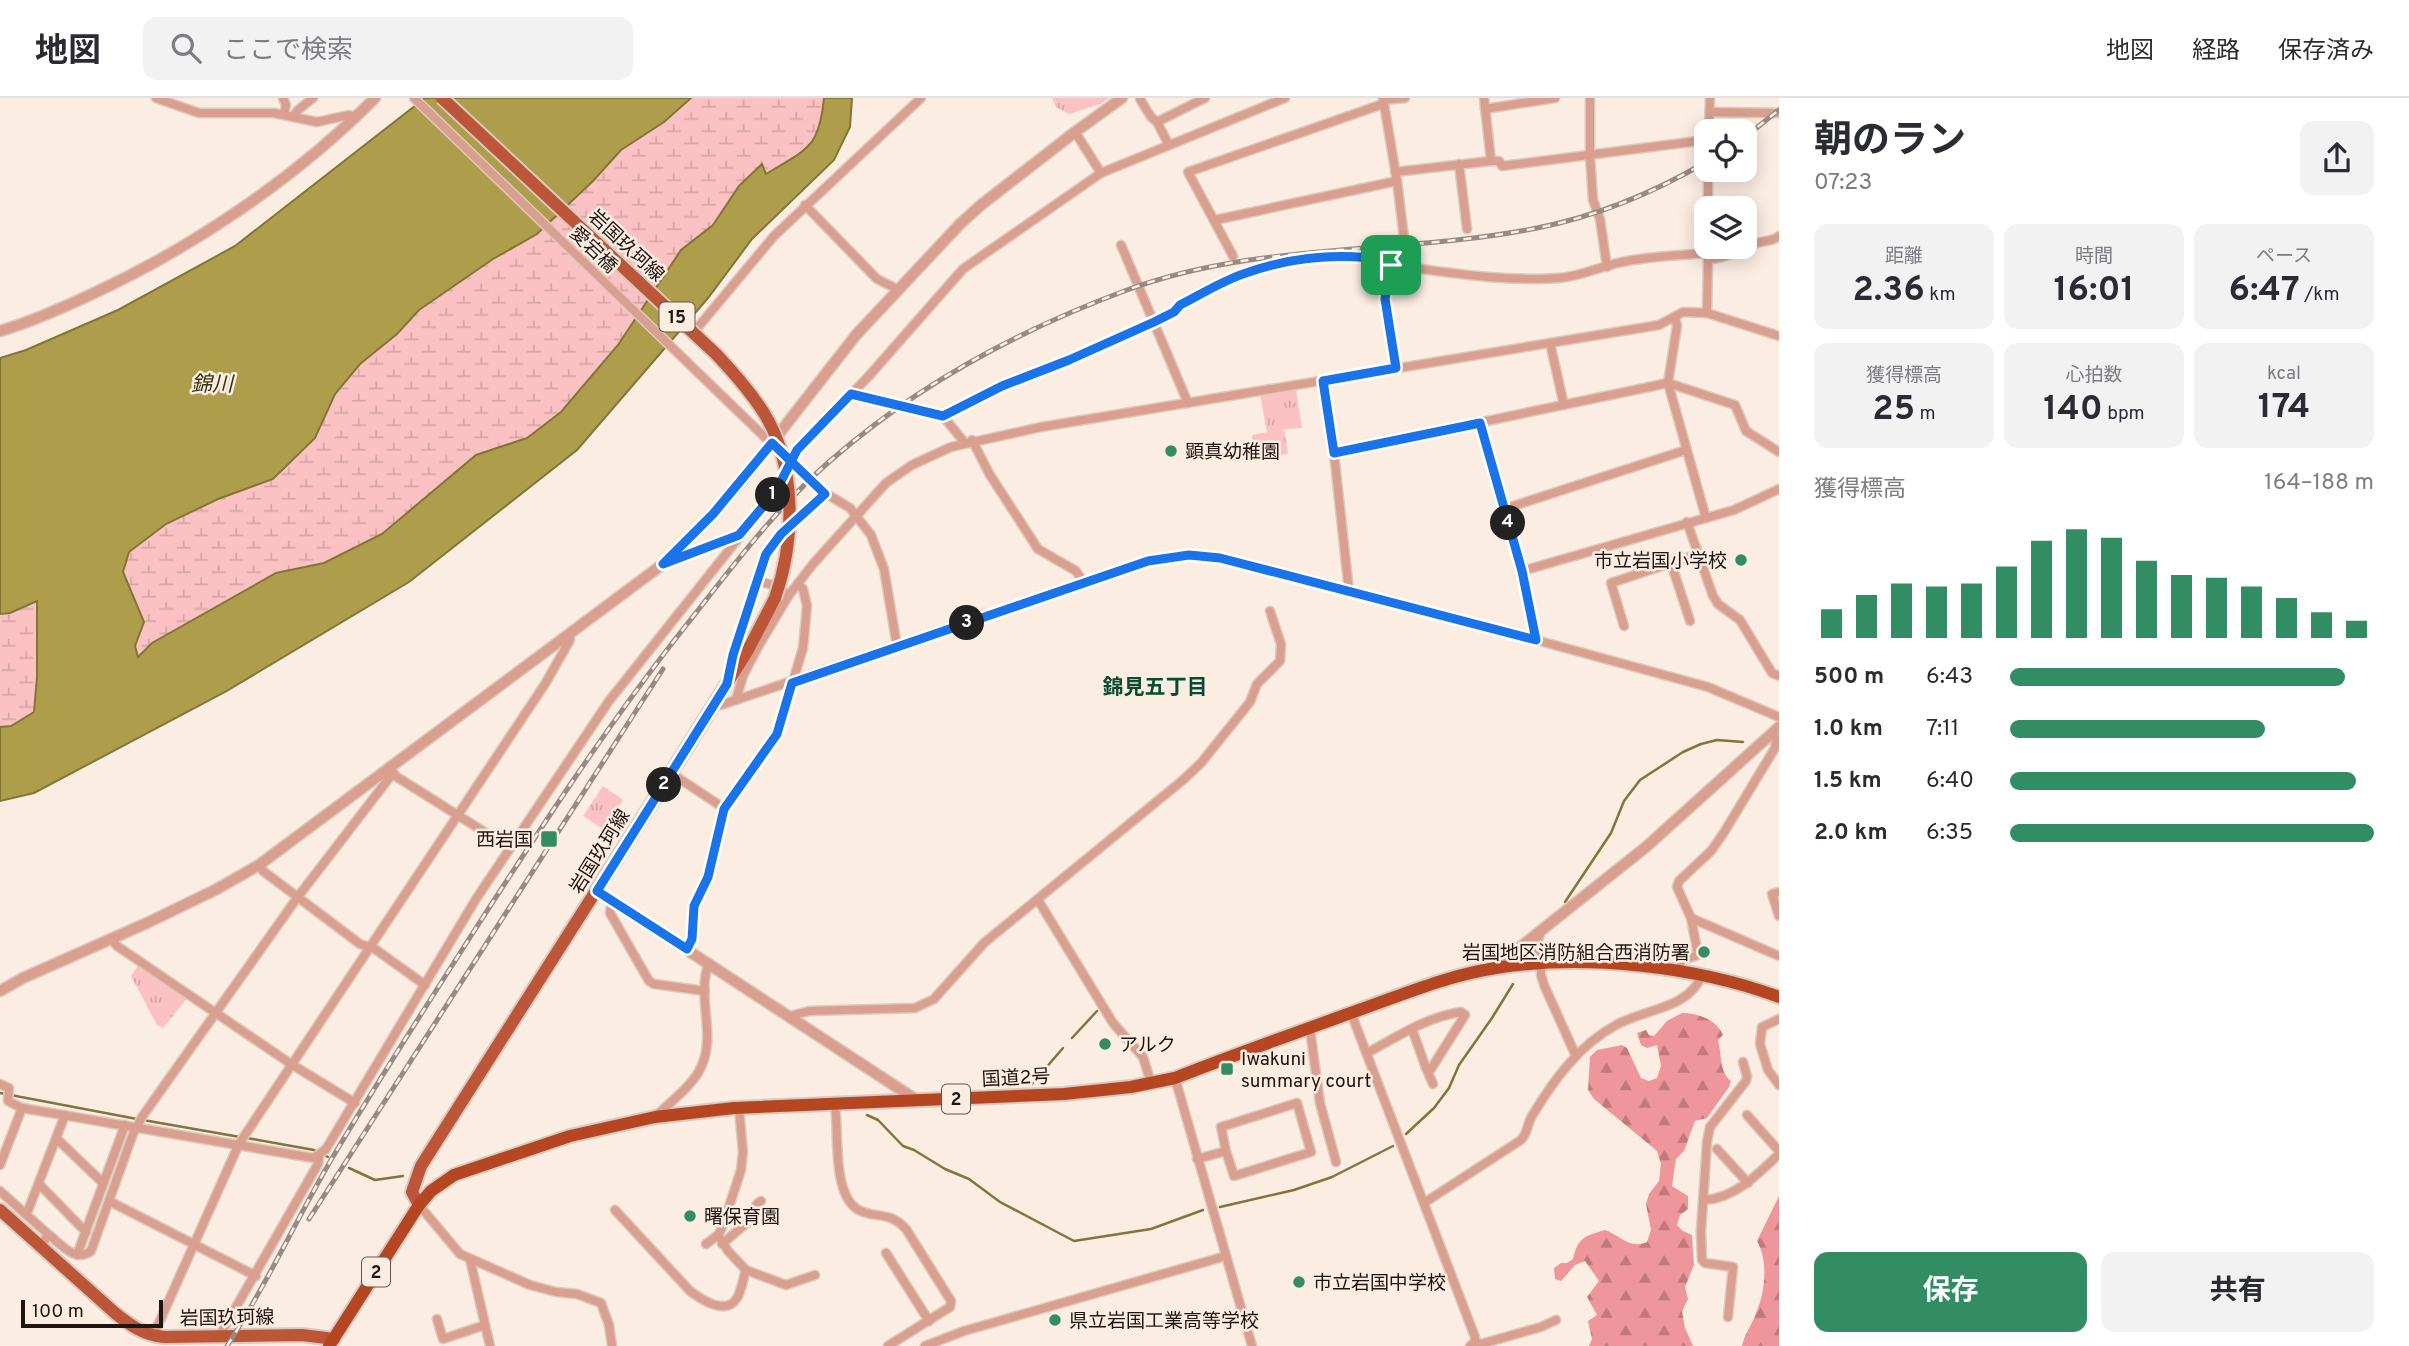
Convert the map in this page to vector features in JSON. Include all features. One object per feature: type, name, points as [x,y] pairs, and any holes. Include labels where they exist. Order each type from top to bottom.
[{"type":"highway","name":"国道2号","points":[[331,1343],[419,1205],[432,1191],[454,1175],[570,1136],[655,1117],[739,1108],[1098,1091],[1151,1083],[1175,1078],[1434,983],[1494,968],[1544,963],[1637,965],[1739,983],[1779,997]]},
{"type":"main road","name":"岩国玖珂線","points":[[419,1205],[412,1192],[421,1166],[748,650],[775,598],[787,554],[789,501],[777,444],[765,415],[742,382],[716,354],[442,98]]},
{"type":"main road","name":"岩国玖珂線","points":[[0,1210],[44,1240],[131,1327],[153,1336],[178,1341],[220,1335],[302,1335],[331,1343]]},
{"type":"street","points":[[156,98],[199,113],[284,114],[317,122],[349,116],[356,118]]},
{"type":"street","points":[[284,98],[284,114]]},
{"type":"street","points":[[294,116],[313,98]]},
{"type":"street","points":[[0,331],[57,310],[161,258],[214,226],[278,182],[356,118],[375,98]]},
{"type":"street","name":"愛宕橋","points":[[414,98],[790,461],[825,494],[850,508],[856,515]]},
{"type":"street","points":[[699,326],[774,236],[921,98]]},
{"type":"street","points":[[0,990],[217,889],[259,865],[391,771],[663,564],[713,514],[856,335],[897,289],[981,205],[1122,98]]},
{"type":"street","points":[[1157,122],[1205,98]]},
{"type":"street","points":[[315,1156],[326,1149],[510,848],[617,690],[776,491],[797,450],[963,269],[1101,173],[1262,102],[1285,98]]},
{"type":"street","points":[[1233,256],[1188,173],[1383,101],[1405,98]]},
{"type":"street","points":[[1484,98],[1491,161]]},
{"type":"street","points":[[1485,109],[1555,98]]},
{"type":"street","points":[[1590,98],[1593,200],[1600,219],[1607,267]]},
{"type":"street","points":[[1710,98],[1710,119]]},
{"type":"street","points":[[1140,99],[1157,122],[1169,145]]},
{"type":"street","points":[[1383,101],[1396,176],[1406,254],[1405,267]]},
{"type":"street","points":[[1710,112],[1779,114]]},
{"type":"street","points":[[1075,132],[1101,173]]},
{"type":"street","points":[[1215,220],[1396,176],[1459,164],[1499,161],[1502,166],[1694,142]]},
{"type":"street","points":[[1459,164],[1467,229]]},
{"type":"street","points":[[805,205],[877,279],[897,289]]},
{"type":"street","points":[[1757,242],[1777,240]]},
{"type":"street","points":[[1121,245],[1188,403]]},
{"type":"street","points":[[943,416],[1002,386],[1154,322],[1174,312],[1180,305],[1231,279],[1273,265],[1303,260],[1370,257],[1389,261],[1391,265],[1447,273],[1527,279],[1580,276],[1633,260],[1694,254]]},
{"type":"street","points":[[1707,313],[1708,259]]},
{"type":"street","points":[[1391,265],[1385,299],[1396,368]]},
{"type":"street","points":[[736,700],[743,676],[789,595],[856,515],[898,473],[968,441],[1659,325],[1683,312],[1707,313],[1779,336]]},
{"type":"street","points":[[1675,318],[1677,326],[1668,383],[1706,518]]},
{"type":"street","points":[[1550,344],[1563,405]]},
{"type":"street","points":[[1323,381],[1349,591]]},
{"type":"street","points":[[1334,453],[1668,383],[1735,405],[1746,431],[1779,452]]},
{"type":"street","points":[[851,394],[943,416],[968,441],[1038,549],[1076,570],[1084,583]]},
{"type":"street","points":[[1480,423],[1522,571],[1536,640]]},
{"type":"street","points":[[1504,509],[1686,450]]},
{"type":"street","points":[[1522,571],[1734,510],[1779,489]]},
{"type":"street","points":[[727,684],[733,655],[766,554],[781,534],[825,494]]},
{"type":"street","points":[[856,515],[878,550],[889,590],[897,646]]},
{"type":"street","points":[[1688,522],[1713,596],[1718,604],[1740,620],[1772,673],[1779,676]]},
{"type":"street","points":[[663,564],[739,535]]},
{"type":"street","points":[[1624,626],[1611,583],[1698,554]]},
{"type":"street","points":[[715,704],[721,705],[792,683],[1148,561],[1189,555],[1220,558],[1708,687],[1779,717]]},
{"type":"street","points":[[1671,563],[1690,621]]},
{"type":"street","points":[[758,581],[776,586],[789,595]]},
{"type":"street","points":[[687,949],[692,939],[694,906],[708,877],[724,809],[777,734],[803,648],[807,606],[803,590],[798,584]]},
{"type":"street","points":[[790,1016],[809,1012],[915,1008],[934,999],[984,943],[1201,763],[1250,702],[1258,684],[1280,661],[1281,643],[1270,611]]},
{"type":"street","points":[[153,1336],[240,1142],[555,668],[570,640],[569,635]]},
{"type":"street","points":[[1679,971],[1682,960],[1698,955],[1690,918],[1677,887],[1679,881],[1711,851],[1723,834],[1774,748],[1777,735]]},
{"type":"street","points":[[1494,968],[1646,847],[1777,735]]},
{"type":"street","points":[[391,771],[510,848]]},
{"type":"street","points":[[0,1191],[27,1213],[44,1240],[77,1255],[85,1255],[91,1251],[139,1123],[297,898],[391,771]]},
{"type":"street","points":[[671,773],[724,809]]},
{"type":"street","points":[[259,865],[297,898],[360,944],[375,949],[425,985]]},
{"type":"street","points":[[597,891],[919,1101]]},
{"type":"street","points":[[1779,892],[1772,894],[1779,916]]},
{"type":"street","points":[[1038,900],[1113,1023],[1143,1057],[1151,1083]]},
{"type":"street","points":[[612,901],[610,914],[649,981],[705,991]]},
{"type":"street","points":[[1690,918],[1779,956]]},
{"type":"street","points":[[1539,934],[1535,944],[1544,963],[1541,975],[1544,985],[1576,1056]]},
{"type":"street","points":[[111,938],[117,946],[291,1064],[355,1103]]},
{"type":"street","points":[[655,1117],[701,1068],[707,1051],[704,975],[709,963]]},
{"type":"street","points":[[1424,1203],[1521,1140],[1527,1134],[1527,1124],[1533,1114],[1576,1056],[1616,1025],[1682,1000],[1697,987],[1702,975]]},
{"type":"street","points":[[1367,1053],[1429,1020],[1461,1012],[1465,1015],[1431,1069],[1426,1068]]},
{"type":"street","points":[[1351,1013],[1475,1337],[1472,1344],[1556,1321]]},
{"type":"street","points":[[1779,1019],[1762,1027],[1759,1040],[1768,1070],[1779,1085]]},
{"type":"street","points":[[1310,1028],[1320,1103],[1336,1162]]},
{"type":"street","points":[[1412,1029],[1433,1084]]},
{"type":"street","points":[[1728,1317],[1733,1267],[1705,1263],[1702,1260],[1701,1231],[1710,1127],[1746,1081],[1743,1062]]},
{"type":"street","points":[[1175,1078],[1252,1346]]},
{"type":"street","points":[[0,1084],[9,1088],[8,1101],[22,1108],[125,1125],[139,1123],[315,1156],[319,1159],[256,1276],[220,1335]]},
{"type":"street","points":[[1297,1103],[1311,1152],[1234,1176],[1226,1151],[1221,1127],[1297,1103]]},
{"type":"street","points":[[835,1105],[839,1167],[848,1198],[854,1208],[886,1215],[898,1221],[906,1229],[951,1301],[950,1307],[888,1346]]},
{"type":"street","points":[[0,1165],[22,1108]]},
{"type":"street","points":[[720,1240],[741,1170],[743,1152],[739,1108]]},
{"type":"street","points":[[27,1213],[65,1115]]},
{"type":"street","points":[[1704,1200],[1713,1200],[1748,1184],[1779,1153],[1747,1115]]},
{"type":"street","points":[[77,1255],[125,1125]]},
{"type":"street","points":[[56,1138],[103,1183]]},
{"type":"street","points":[[1717,1149],[1748,1184]]},
{"type":"street","points":[[1198,1159],[1226,1151]]},
{"type":"street","points":[[39,1184],[86,1232]]},
{"type":"street","points":[[706,1244],[720,1240],[749,1222],[761,1200]]},
{"type":"street","points":[[109,1201],[256,1276]]},
{"type":"street","points":[[419,1205],[460,1254],[530,1284],[556,1292],[578,1294],[601,1303],[609,1325],[612,1346]]},
{"type":"street","points":[[615,1210],[691,1291],[704,1301],[718,1306],[731,1304],[737,1298],[746,1270]]},
{"type":"street","points":[[720,1240],[746,1270],[786,1285],[815,1275]]},
{"type":"street","points":[[886,1253],[929,1321]]},
{"type":"street","points":[[925,1346],[964,1331],[1226,1256]]},
{"type":"street","points":[[470,1259],[490,1346]]},
{"type":"street","points":[[437,1319],[443,1339],[485,1325]]},
{"type":"green space","points":[[691,98],[824,98],[819,128],[809,146],[766,174],[762,164],[739,186],[713,225],[681,250],[618,345],[561,412],[527,438],[476,455],[382,534],[324,563],[276,573],[152,643],[138,658],[135,647],[143,622],[123,572],[129,552],[166,524],[218,499],[315,438],[335,394],[360,364],[397,334],[419,310],[493,259],[537,234],[593,181],[621,150],[664,122]]},
{"type":"green space","points":[[1052,98],[1109,98],[1100,104],[1069,114],[1056,107]]},
{"type":"green space","points":[[1296,389],[1302,428],[1284,429],[1288,454],[1256,458],[1252,435],[1267,432],[1260,394]]},
{"type":"green space","points":[[37,601],[34,712],[11,726],[0,727],[0,614],[10,613]]},
{"type":"green space","points":[[603,786],[623,800],[603,829],[583,816]]},
{"type":"green space","points":[[141,962],[190,995],[163,1028],[157,1025],[131,976]]},
{"type":"green space","points":[[1682,1013],[1706,1018],[1720,1030],[1723,1035],[1718,1040],[1724,1073],[1731,1081],[1707,1118],[1695,1121],[1684,1151],[1676,1159],[1672,1186],[1688,1196],[1688,1209],[1680,1215],[1677,1225],[1692,1235],[1694,1265],[1685,1287],[1688,1299],[1682,1311],[1685,1328],[1693,1346],[1589,1346],[1592,1339],[1588,1321],[1597,1315],[1587,1297],[1599,1281],[1585,1261],[1575,1265],[1561,1281],[1555,1279],[1554,1268],[1573,1259],[1583,1238],[1605,1230],[1630,1243],[1647,1242],[1651,1230],[1646,1204],[1649,1194],[1659,1181],[1661,1164],[1657,1151],[1594,1099],[1588,1090],[1590,1057],[1597,1050],[1622,1045],[1627,1048],[1641,1078],[1649,1081],[1657,1078],[1661,1066],[1657,1045],[1647,1048],[1641,1045],[1637,1033],[1646,1030],[1649,1035],[1654,1036],[1667,1021]]},
{"type":"green space","points":[[1779,1196],[1779,1346],[1742,1346],[1763,1288],[1763,1258],[1757,1241]]},
{"type":"water","name":"錦川","points":[[425,98],[691,98],[664,122],[621,150],[593,181],[537,234],[493,259],[419,310],[397,334],[360,364],[335,394],[315,438],[273,479],[218,499],[166,524],[129,552],[123,572],[144,622],[135,646],[138,657],[152,643],[276,573],[324,563],[382,534],[476,455],[527,438],[561,412],[618,345],[681,250],[713,225],[739,186],[762,164],[766,174],[808,146],[819,128],[824,98],[852,98],[850,127],[834,160],[752,239],[708,298],[577,450],[409,582],[225,692],[34,793],[0,801],[0,727],[11,726],[34,712],[37,601],[10,613],[0,614],[0,358],[26,350],[118,310],[235,246]]},
{"type":"waterway","points":[[1565,902],[1611,833],[1624,801],[1640,780],[1683,752],[1701,744],[1717,740],[1743,742]]},
{"type":"waterway","points":[[1406,1134],[1434,1108],[1449,1088],[1459,1065],[1513,984]]},
{"type":"waterway","points":[[1072,1038],[1097,1011]]},
{"type":"waterway","points":[[1032,1084],[1063,1048]]},
{"type":"waterway","points":[[0,1093],[137,1119]]},
{"type":"waterway","points":[[867,1115],[878,1120],[903,1146],[969,1179],[1000,1202],[1074,1241],[1151,1229],[1203,1210]]},
{"type":"waterway","points":[[143,1120],[240,1137]]},
{"type":"waterway","points":[[247,1138],[314,1150],[328,1157]]},
{"type":"waterway","points":[[1220,1207],[1294,1190],[1332,1177],[1393,1146]]},
{"type":"waterway","points":[[349,1168],[375,1180],[403,1176]]},
{"type":"railway","points":[[1757,127],[1779,110]]},
{"type":"railway","points":[[227,1346],[366,1102],[602,738],[656,664],[753,541],[810,480],[864,433],[934,384],[1009,341],[1127,290],[1177,274],[1279,256],[1435,242],[1537,228],[1582,217],[1624,202],[1694,169]]},
{"type":"railway","points":[[309,1219],[663,669]]},
{"type":"place","name":"顕真幼稚園","points":[[1171,451]]},
{"type":"place","name":"市立岩国小学校","points":[[1741,560]]},
{"type":"place","name":"西岩国","points":[[549,839]]},
{"type":"place","name":"岩国地区消防組合西消防署","points":[[1704,952]]},
{"type":"place","name":"アルク","points":[[1105,1044]]},
{"type":"place","name":"Iwakuni summary court","points":[[1227,1069]]},
{"type":"place","name":"曙保育園","points":[[690,1216]]},
{"type":"place","name":"市立岩国中学校","points":[[1299,1282]]},
{"type":"place","name":"県立岩国工業高等学校","points":[[1055,1320]]},
{"type":"district","name":"錦見五丁目","points":[[1155,687]]},
{"type":"route","points":[[1391,265],[1385,299],[1396,368],[1323,381],[1334,453],[1480,423],[1522,571],[1536,640],[1220,558],[1189,555],[1148,561],[792,683],[777,734],[724,809],[708,877],[694,906],[692,939],[687,949],[597,891],[727,684],[733,655],[766,554],[781,534],[825,494],[790,461],[772,443],[713,514],[663,564],[739,535],[776,491],[790,461],[797,450],[851,394],[943,416],[1002,386],[1154,322],[1174,312],[1180,305],[1247,272],[1303,260],[1346,257],[1370,257],[1389,261],[1391,265]]}]
